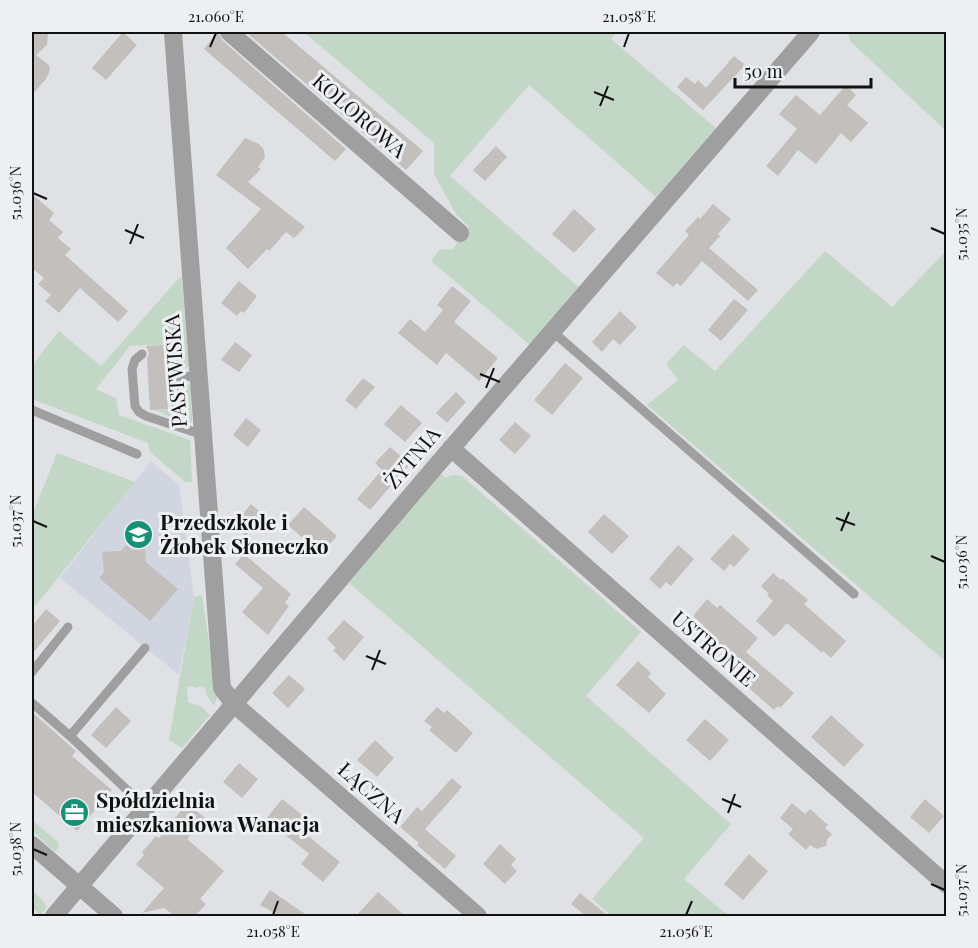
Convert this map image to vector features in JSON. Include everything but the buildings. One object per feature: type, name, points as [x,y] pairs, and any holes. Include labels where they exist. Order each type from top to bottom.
[{"type":"street","name":"PASTWISKA","points":[[173,32],[222,688],[234,704]]},
{"type":"street","name":"KOLOROWA","points":[[229,32],[460,233]]},
{"type":"street","name":"ŻYTNIA","points":[[54,916],[451,448],[811,32]]},
{"type":"street","name":"USTRONIE","points":[[451,448],[946,884]]},
{"type":"street","name":"ŁĄCZNA","points":[[234,704],[478,916]]},
{"type":"street","points":[[32,845],[114,916]]},
{"type":"lane","points":[[552,331],[854,594]]},
{"type":"lane","points":[[172,348],[176,404]]},
{"type":"lane","points":[[142,354],[135,360],[132,367],[135,406],[139,412],[203,435]]},
{"type":"lane","points":[[174,377],[199,376]]},
{"type":"lane","points":[[32,410],[137,454]]},
{"type":"lane","points":[[32,672],[68,627]]},
{"type":"lane","points":[[70,736],[146,648]]},
{"type":"lane","points":[[32,703],[146,806]]},
{"type":"shaded area","name":"Przedszkole i Żłobek Słoneczko","points":[[151,461],[179,485],[194,597],[179,675],[60,578]]},
{"type":"green space","points":[[304,32],[617,32],[611,39],[716,128],[656,197],[529,85],[450,176],[580,288],[530,345],[431,261],[440,249],[452,250],[469,227],[456,214],[434,174],[434,143]]},
{"type":"green space","points":[[848,32],[946,32],[946,131],[850,41]]},
{"type":"green space","points":[[825,251],[892,307],[946,251],[946,662],[647,405],[678,380],[666,364],[684,345],[715,371]]},
{"type":"green space","points":[[182,277],[189,366],[181,368],[179,365],[177,344],[130,346],[96,389],[116,398],[119,415],[190,440],[192,482],[185,482],[150,452],[148,443],[32,399],[34,363],[59,331],[101,366]]},
{"type":"green space","points":[[182,384],[191,386],[192,422],[188,424],[155,410],[181,409],[180,388]]},
{"type":"green space","points":[[57,453],[135,482],[32,610],[32,516]]},
{"type":"green space","points":[[441,474],[446,478],[453,475],[462,476],[641,632],[586,696],[731,824],[684,879],[729,916],[612,916],[592,899],[644,838],[349,583]]},
{"type":"green space","points":[[202,595],[217,698],[214,706],[205,688],[187,687],[188,702],[202,707],[210,715],[182,748],[169,740],[194,597]]},
{"type":"green space","points":[[32,820],[58,842],[59,847],[55,852],[32,830]]},
{"type":"green space","points":[[32,889],[47,906],[41,916],[32,907]]},
{"type":"place","name":"Przedszkole i Żłobek Słoneczko","points":[[139,535]]},
{"type":"place","name":"Spółdzielnia mieszkaniowa Wanacja","points":[[75,813]]}]
